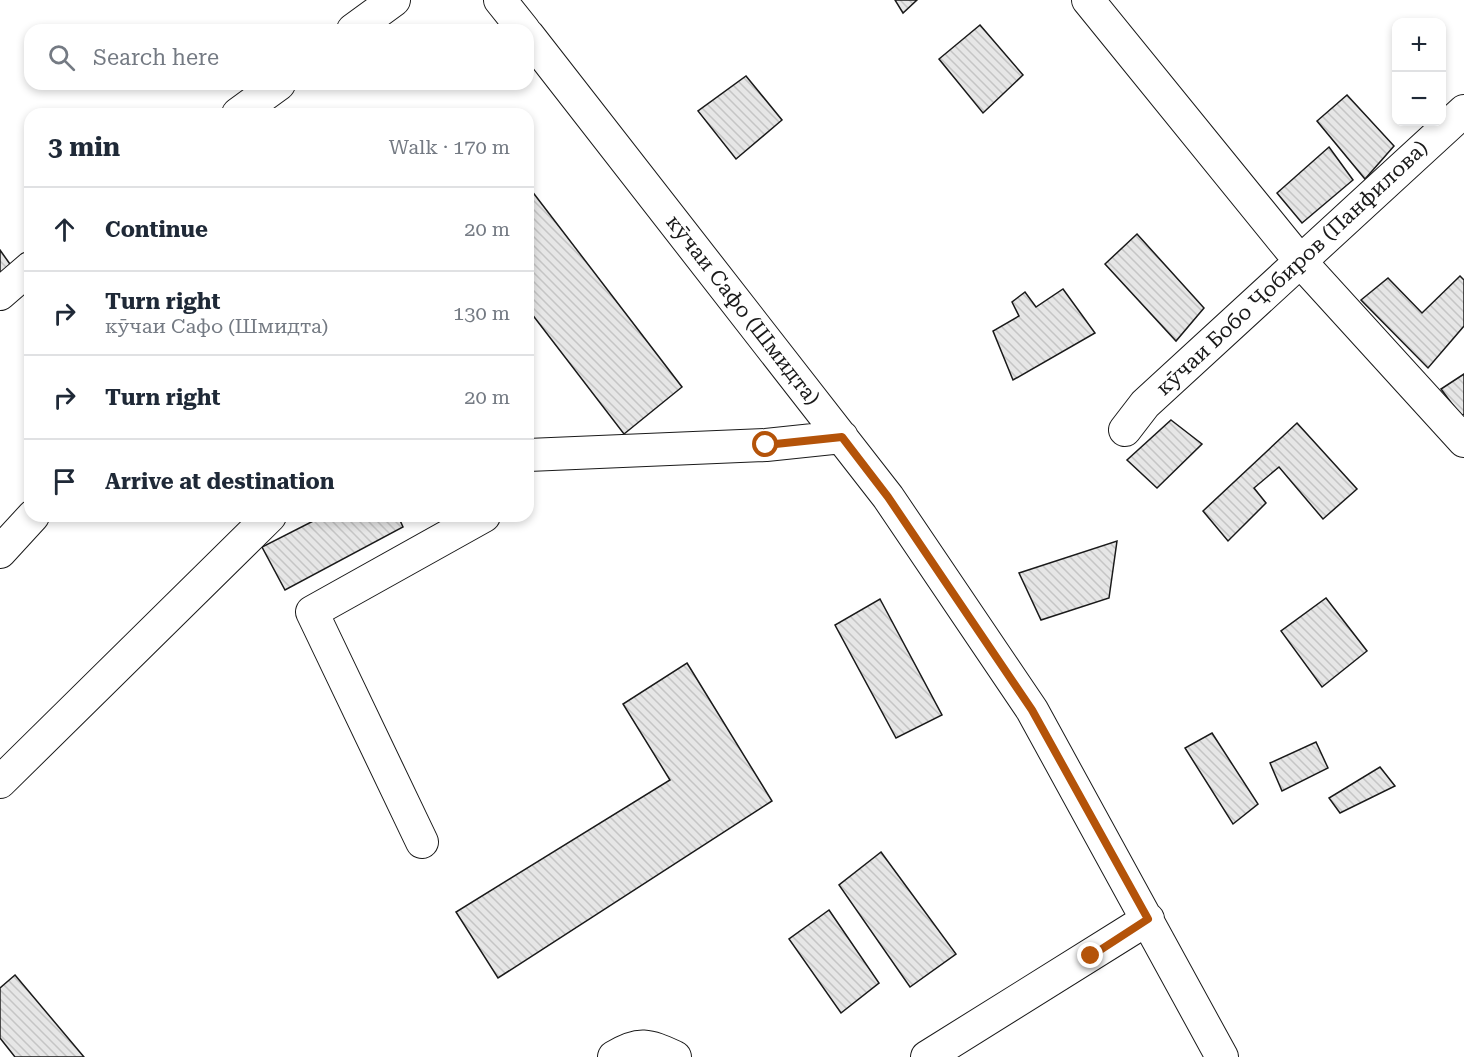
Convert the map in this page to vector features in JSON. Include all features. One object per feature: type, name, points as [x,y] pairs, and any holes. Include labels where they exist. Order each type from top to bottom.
[{"type":"street","points":[[361,24],[394,0]]},
{"type":"street","points":[[500,0],[519,24]]},
{"type":"street","points":[[1088,0],[1300,261],[1464,441]]},
{"type":"street","name":"кӯчаи Сафо (Шмидта)","points":[[534,43],[888,497],[1032,710],[1222,1057]]},
{"type":"street","points":[[246,108],[271,90]]},
{"type":"street","name":"кӯчаи Бобо Ҷобиров (Панфилова)","points":[[1125,430],[1145,404],[1464,111]]},
{"type":"street","points":[[0,294],[24,273]]},
{"type":"street","points":[[534,455],[766,445],[842,437]]},
{"type":"street","points":[[0,552],[28,522]]},
{"type":"street","points":[[0,782],[264,522]]},
{"type":"street","points":[[422,842],[312,612],[473,522]]},
{"type":"street","points":[[927,1057],[1148,919]]},
{"type":"street","points":[[614,1057],[633,1046],[655,1048],[675,1057]]},
{"type":"building","points":[[895,0],[917,0],[903,13]]},
{"type":"building","points":[[980,25],[1023,75],[983,113],[939,59]]},
{"type":"building","points":[[746,76],[782,120],[736,159],[698,111]]},
{"type":"building","points":[[1347,95],[1394,146],[1365,179],[1317,121]]},
{"type":"building","points":[[1329,147],[1353,180],[1302,223],[1277,193]]},
{"type":"building","points":[[534,194],[682,387],[624,434],[534,317]]},
{"type":"building","points":[[1137,234],[1204,308],[1176,341],[1105,264]]},
{"type":"building","points":[[0,250],[12,267],[0,278]]},
{"type":"building","points":[[1460,276],[1464,280],[1464,326],[1428,368],[1361,300],[1388,278],[1422,313]]},
{"type":"building","points":[[1063,289],[1095,333],[1013,380],[993,331],[1019,316],[1012,302],[1025,292],[1036,307]]},
{"type":"building","points":[[1464,374],[1464,414],[1461,416],[1441,389]]},
{"type":"building","points":[[1171,420],[1202,444],[1157,488],[1127,460]]},
{"type":"building","points":[[1297,423],[1357,489],[1323,519],[1279,467],[1254,488],[1266,503],[1228,541],[1203,511]]},
{"type":"building","points":[[311,522],[401,522],[403,527],[285,590],[262,547]]},
{"type":"building","points":[[1117,541],[1109,598],[1041,620],[1019,573]]},
{"type":"building","points":[[1326,598],[1367,651],[1322,687],[1281,631]]},
{"type":"building","points":[[880,599],[942,715],[896,738],[835,625]]},
{"type":"building","points":[[687,663],[772,801],[498,978],[456,912],[670,780],[623,704]]},
{"type":"building","points":[[1212,733],[1258,804],[1233,824],[1185,748]]},
{"type":"building","points":[[1316,742],[1328,768],[1282,791],[1270,763]]},
{"type":"building","points":[[1380,767],[1395,786],[1340,813],[1329,798]]},
{"type":"building","points":[[881,852],[956,954],[910,987],[839,885]]},
{"type":"building","points":[[829,910],[879,983],[841,1013],[789,939]]},
{"type":"building","points":[[15,975],[84,1057],[15,1057],[0,1038],[0,988]]},
{"type":"route","points":[[766,445],[842,437],[888,497],[1032,710],[1148,919],[1091,956]]}]
